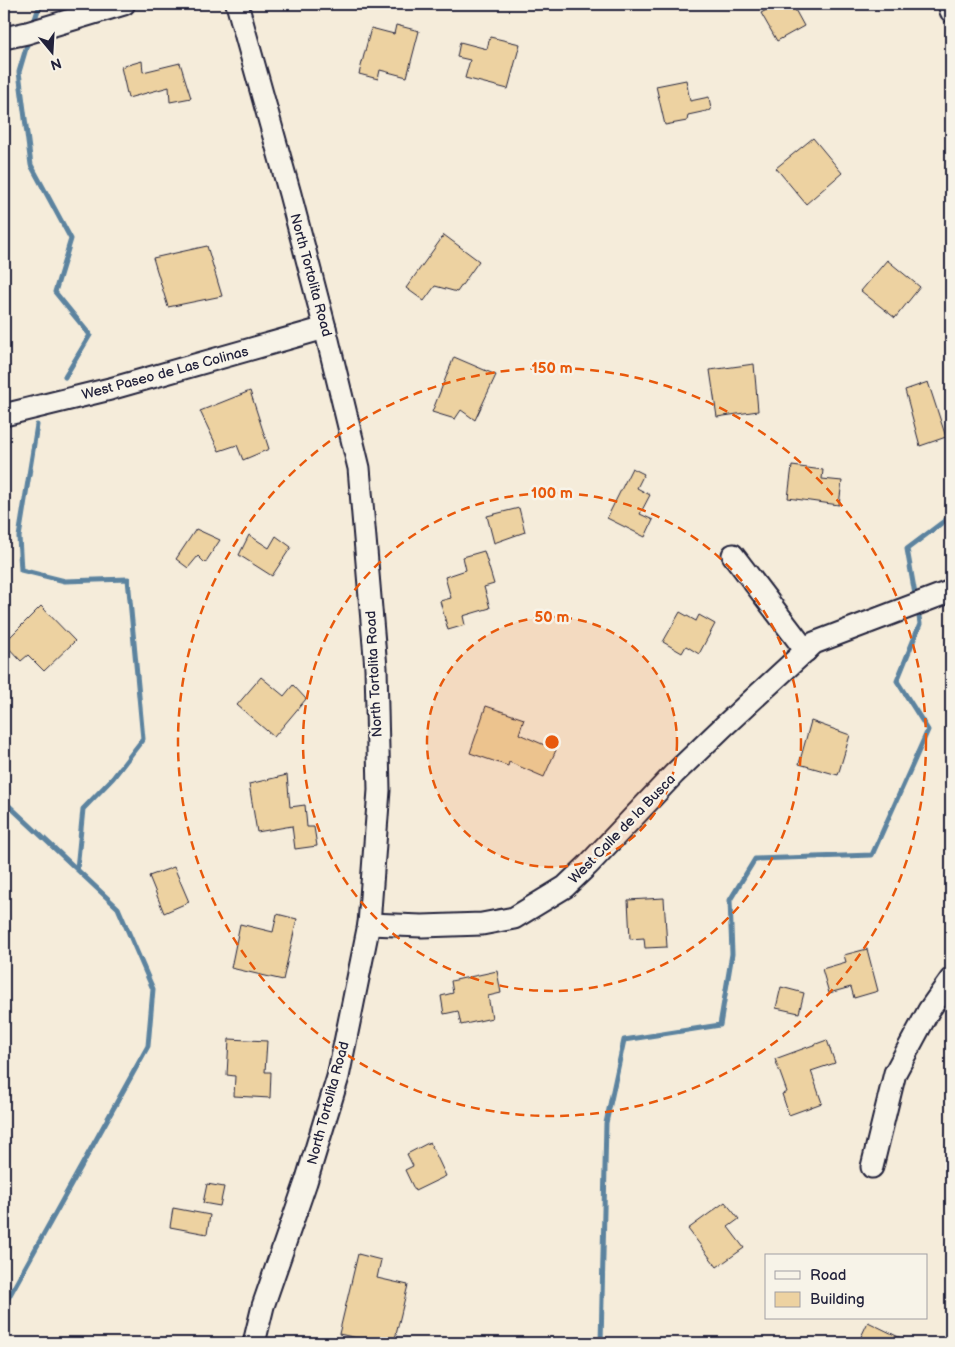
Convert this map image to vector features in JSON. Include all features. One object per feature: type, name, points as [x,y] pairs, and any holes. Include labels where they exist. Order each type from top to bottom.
[{"type":"street","points":[[4,38],[27,34],[124,4]]},
{"type":"street","name":"North Tortolita Road","points":[[237,4],[290,194],[359,468],[376,668],[379,790],[369,924],[338,1077],[306,1182],[263,1306],[254,1343]]},
{"type":"street","points":[[949,4],[951,11]]},
{"type":"street","name":"West Paseo de Las Colinas","points":[[4,415],[110,389],[325,328]]},
{"type":"street","points":[[733,555],[806,651]]},
{"type":"street","name":"West Calle de la Busca","points":[[369,924],[422,926],[482,924],[514,918],[565,887],[588,866],[661,788],[723,727],[814,643],[951,591]]},
{"type":"street","points":[[872,1167],[895,1073],[929,1010],[951,979]]},
{"type":"building","points":[[777,4],[792,4],[804,26],[777,41],[761,13]]},
{"type":"building","points":[[396,25],[419,31],[407,77],[380,70],[378,79],[359,74],[371,28],[394,34]]},
{"type":"building","points":[[490,37],[520,44],[508,89],[465,78],[470,60],[457,57],[460,42],[487,49]]},
{"type":"building","points":[[142,61],[143,72],[180,63],[191,98],[170,102],[169,87],[128,98],[121,67]]},
{"type":"building","points":[[686,80],[690,101],[709,97],[711,110],[688,115],[687,121],[665,125],[656,86]]},
{"type":"building","points":[[813,138],[842,173],[806,204],[776,168]]},
{"type":"building","points":[[444,235],[479,261],[457,292],[435,286],[424,301],[406,288]]},
{"type":"building","points":[[207,246],[222,296],[168,307],[153,258]]},
{"type":"building","points":[[887,260],[920,287],[895,318],[861,291]]},
{"type":"building","points":[[454,357],[496,375],[475,420],[461,410],[455,419],[432,412]]},
{"type":"building","points":[[754,364],[758,411],[717,417],[710,370]]},
{"type":"building","points":[[928,382],[946,437],[920,446],[905,390]]},
{"type":"building","points":[[250,391],[269,449],[243,460],[237,445],[219,451],[200,411]]},
{"type":"building","points":[[792,466],[823,470],[822,479],[842,481],[839,505],[788,498]]},
{"type":"building","points":[[632,468],[644,474],[637,488],[650,495],[640,514],[653,520],[645,537],[607,518]]},
{"type":"building","points":[[519,508],[525,532],[494,543],[487,516]]},
{"type":"building","points":[[196,529],[220,540],[205,563],[198,556],[188,568],[176,559]]},
{"type":"building","points":[[249,535],[269,548],[276,536],[291,547],[272,576],[239,555]]},
{"type":"building","points":[[484,551],[494,584],[484,587],[490,608],[463,616],[465,625],[448,630],[440,601],[451,598],[445,577],[466,570],[463,557]]},
{"type":"building","points":[[41,606],[75,641],[44,671],[28,655],[21,661],[4,643]]},
{"type":"building","points":[[680,612],[696,621],[699,615],[715,624],[699,654],[686,646],[682,653],[663,642]]},
{"type":"building","points":[[261,677],[284,696],[293,685],[306,699],[274,737],[237,705]]},
{"type":"building","points":[[486,706],[524,719],[519,734],[556,750],[544,777],[509,762],[508,766],[470,753]]},
{"type":"building","points":[[811,721],[850,735],[838,775],[799,764]]},
{"type":"building","points":[[287,775],[290,807],[305,805],[307,827],[314,827],[317,846],[295,849],[292,826],[257,832],[249,784]]},
{"type":"building","points":[[174,867],[189,902],[164,913],[149,876]]},
{"type":"building","points":[[664,898],[667,947],[645,948],[644,938],[630,939],[628,900]]},
{"type":"building","points":[[277,914],[297,919],[283,980],[231,968],[240,924],[273,932]]},
{"type":"building","points":[[867,949],[878,991],[854,998],[851,987],[829,993],[822,969],[846,962],[844,955]]},
{"type":"building","points":[[497,971],[501,993],[488,996],[492,1018],[461,1025],[458,1011],[444,1014],[441,996],[453,993],[451,981]]},
{"type":"building","points":[[781,987],[804,993],[799,1013],[776,1008]]},
{"type":"building","points":[[229,1039],[267,1041],[265,1072],[271,1072],[270,1098],[234,1096],[235,1076],[227,1075]]},
{"type":"building","points":[[827,1040],[835,1063],[811,1071],[822,1103],[789,1115],[782,1094],[787,1092],[775,1059]]},
{"type":"building","points":[[430,1142],[446,1176],[415,1191],[405,1170],[413,1166],[407,1154]]},
{"type":"building","points":[[207,1184],[224,1187],[220,1206],[203,1203]]},
{"type":"building","points":[[725,1202],[739,1219],[728,1227],[744,1248],[717,1267],[688,1229]]},
{"type":"building","points":[[173,1208],[210,1215],[207,1234],[170,1227]]},
{"type":"building","points":[[358,1254],[381,1260],[377,1278],[408,1285],[394,1343],[380,1343],[339,1334]]},
{"type":"building","points":[[868,1322],[911,1343],[858,1343]]},
{"type":"waterway","points":[[33,25],[38,10],[43,4]]},
{"type":"waterway","points":[[29,38],[19,72],[31,165],[71,239],[55,292],[90,335],[65,377]]},
{"type":"waterway","points":[[37,425],[19,537],[21,570],[65,581],[128,579],[143,739],[113,778],[83,809],[77,869]]},
{"type":"waterway","points":[[916,600],[907,549],[951,516]]},
{"type":"waterway","points":[[601,1343],[606,1123],[624,1040],[720,1025],[732,954],[730,900],[755,859],[872,855],[928,730],[897,681],[920,624],[918,609]]},
{"type":"waterway","points":[[4,801],[118,908],[153,989],[148,1046],[6,1302],[4,1313]]}]
